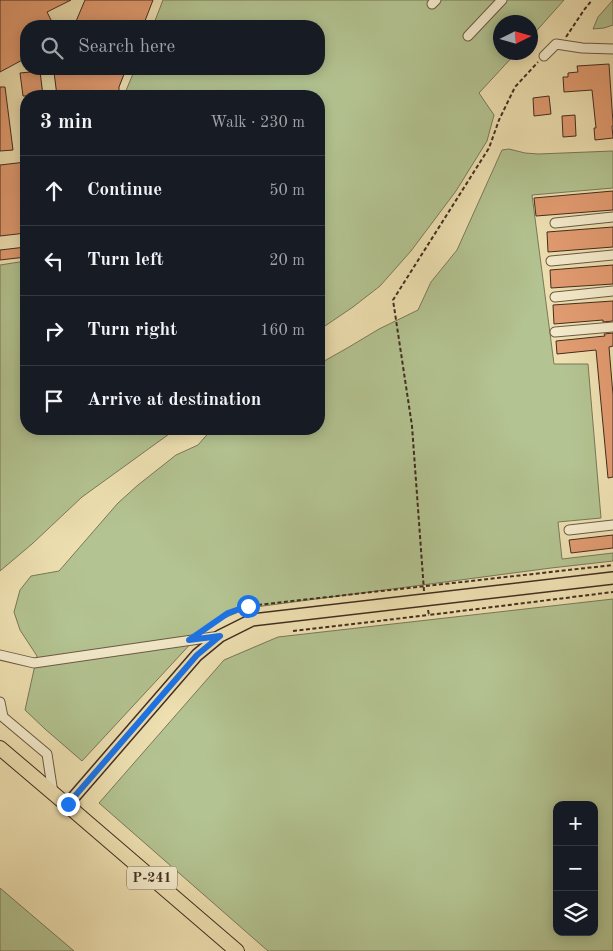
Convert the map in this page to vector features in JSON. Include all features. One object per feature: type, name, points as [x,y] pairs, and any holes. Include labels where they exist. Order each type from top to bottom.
[{"type":"highway","name":"Р-241","points":[[0,748],[68,804],[238,951]]},
{"type":"main road","points":[[68,804],[197,655],[220,636],[252,620],[613,578]]},
{"type":"lane","points":[[468,36],[502,0]]},
{"type":"lane","points":[[544,56],[556,44],[582,48],[613,49]]},
{"type":"lane","points":[[555,223],[613,217]]},
{"type":"lane","points":[[551,261],[613,255]]},
{"type":"lane","points":[[555,296],[613,291]]},
{"type":"lane","points":[[555,332],[613,327]]},
{"type":"lane","points":[[569,530],[613,525]]},
{"type":"lane","points":[[0,655],[34,663],[220,636]]},
{"type":"lane","points":[[0,702],[3,717],[47,754],[53,793]]},
{"type":"path","points":[[556,44],[561,43],[592,0]]},
{"type":"path","points":[[429,615],[424,586],[412,426],[393,300],[489,148],[499,120],[515,86],[544,56]]},
{"type":"path","points":[[205,630],[228,613],[248,606],[613,565]]},
{"type":"path","points":[[292,631],[613,592]]},
{"type":"green space","points":[[163,0],[564,0],[538,29],[538,15],[493,15],[493,60],[510,60],[479,93],[494,115],[487,141],[456,191],[411,251],[380,286],[325,326],[325,90],[126,90],[132,75],[325,75],[325,20],[155,20]]},
{"type":"green space","points":[[613,0],[613,25],[593,29],[598,17]]},
{"type":"green space","points":[[509,149],[538,154],[613,151],[613,188],[532,195],[554,364],[588,364],[601,518],[558,522],[562,559],[613,553],[613,561],[248,608],[208,625],[82,761],[25,710],[37,656],[20,630],[14,612],[20,590],[31,576],[59,571],[118,503],[176,455],[198,445],[207,435],[325,435],[325,361],[379,329],[418,310],[431,282],[457,250],[502,150]]},
{"type":"green space","points":[[20,262],[20,435],[168,435],[82,497],[0,571],[0,265]]},
{"type":"green space","points":[[613,599],[613,951],[268,951],[99,803],[224,660],[278,637]]},
{"type":"green space","points":[[0,888],[74,951],[0,951]]},
{"type":"building","points":[[0,0],[71,0],[47,12],[51,20],[20,20],[20,61],[0,72]]},
{"type":"building","points":[[85,0],[153,0],[145,20],[77,20]]},
{"type":"building","points":[[609,64],[613,138],[595,140],[594,128],[596,128],[592,90],[564,92],[563,77],[568,77],[568,73],[578,72],[577,66]]},
{"type":"building","points":[[20,75],[40,75],[42,90],[22,90]]},
{"type":"building","points":[[54,75],[124,75],[119,90],[56,90]]},
{"type":"building","points":[[0,87],[5,87],[13,150],[0,151]]},
{"type":"building","points":[[549,96],[551,114],[534,116],[533,98]]},
{"type":"building","points":[[575,115],[576,136],[563,137],[562,116]]},
{"type":"building","points":[[20,163],[20,234],[0,236],[0,165]]},
{"type":"building","points":[[613,191],[613,210],[536,216],[534,198]]},
{"type":"building","points":[[613,227],[613,247],[548,252],[547,232]]},
{"type":"building","points":[[20,248],[20,258],[0,260],[0,250]]},
{"type":"building","points":[[613,265],[613,284],[551,288],[550,270]]},
{"type":"building","points":[[613,301],[613,321],[603,322],[603,320],[554,324],[553,305]]},
{"type":"building","points":[[613,333],[613,346],[609,347],[613,395],[613,477],[608,478],[596,350],[557,354],[556,341],[605,336],[604,334]]},
{"type":"building","points":[[613,535],[613,548],[571,553],[569,540]]},
{"type":"route","points":[[68,804],[197,655],[220,636],[189,640],[228,613],[248,606]]}]
